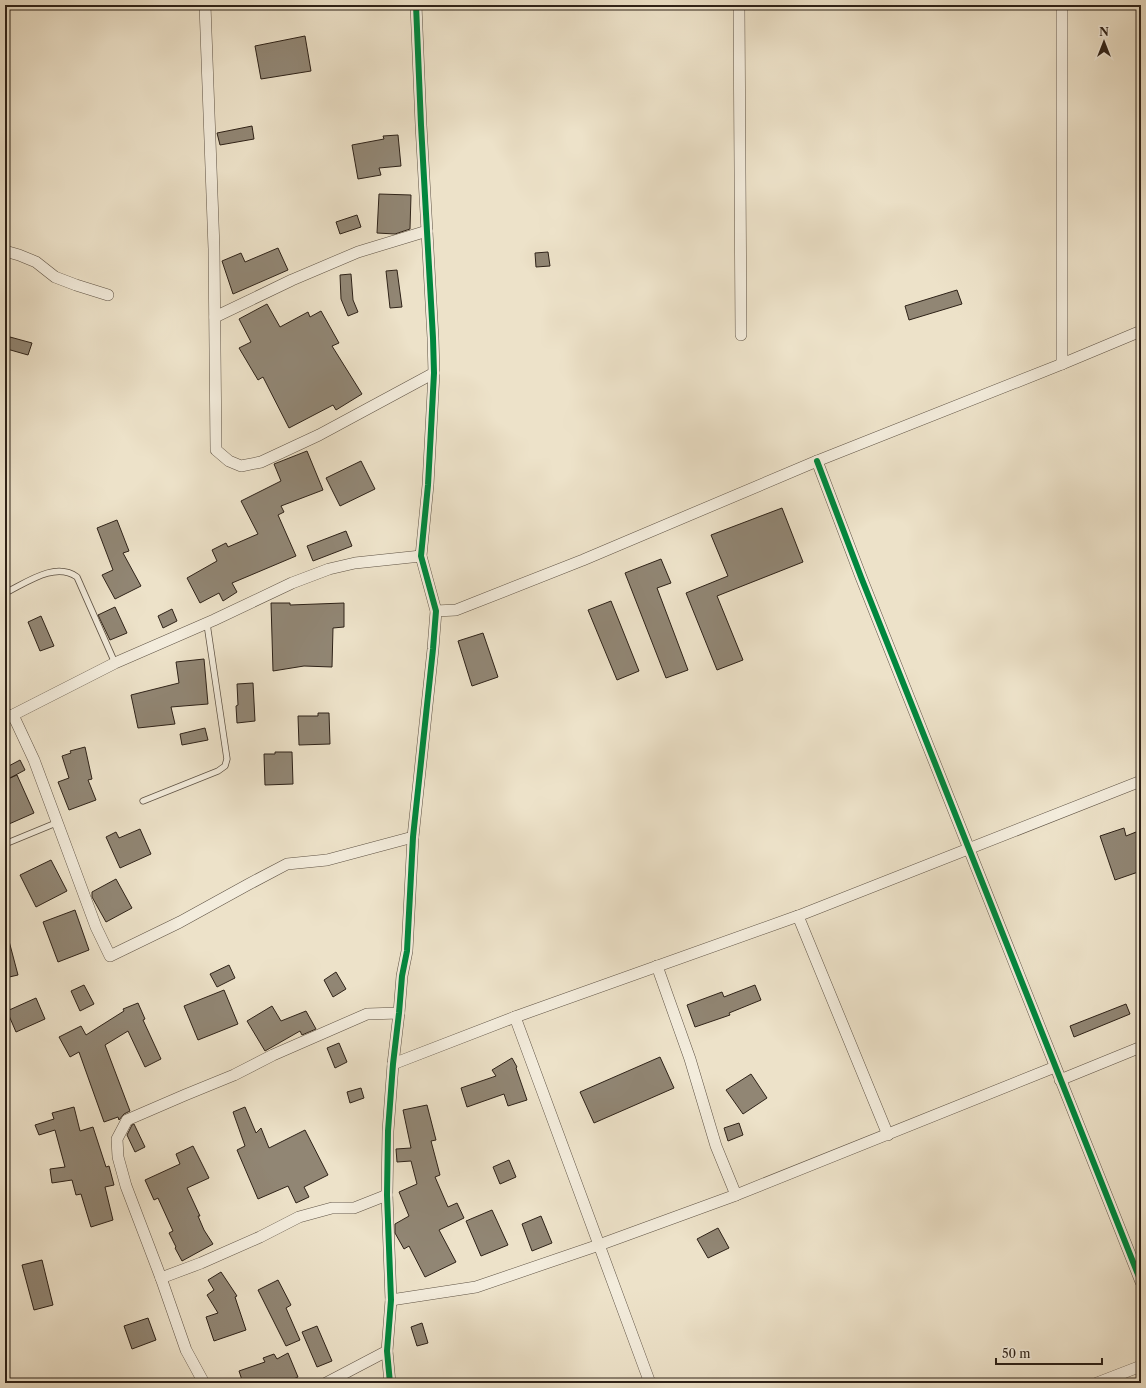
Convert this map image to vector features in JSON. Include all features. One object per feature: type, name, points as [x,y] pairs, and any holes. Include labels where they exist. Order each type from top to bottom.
[{"type":"street","points":[[205,5],[214,249],[216,450],[229,461],[241,466],[261,462],[319,435],[434,373]]},
{"type":"street","points":[[390,1383],[387,1351],[390,1300],[387,1195],[388,1132],[402,976],[407,951],[412,837],[436,611],[421,556],[428,485],[434,373],[416,5]]},
{"type":"street","points":[[739,5],[741,334]]},
{"type":"street","points":[[1062,5],[1062,364]]},
{"type":"street","points":[[215,317],[292,280],[358,252],[427,231]]},
{"type":"street","points":[[5,251],[36,262],[55,277],[108,295]]},
{"type":"street","points":[[436,611],[456,610],[583,560],[817,461],[1062,364],[1141,331]]},
{"type":"street","points":[[817,461],[969,850],[1141,1282]]},
{"type":"street","points":[[412,837],[327,860],[288,864],[180,922],[110,956],[96,927],[56,823],[34,760],[9,717],[115,663],[207,624],[292,583],[329,569],[374,561],[421,556]]},
{"type":"street","points":[[393,1064],[515,1017],[798,916],[1141,782]]},
{"type":"street","points":[[798,916],[888,1134]]},
{"type":"street","points":[[657,966],[690,1060],[716,1146],[736,1195]]},
{"type":"street","points":[[204,1383],[186,1350],[161,1278],[126,1186],[118,1157],[117,1139],[127,1120],[155,1109],[185,1094],[234,1075],[273,1055],[367,1014],[399,1013]]},
{"type":"street","points":[[515,1017],[650,1383]]},
{"type":"street","points":[[1060,1080],[1141,1047]]},
{"type":"street","points":[[390,1300],[476,1287],[599,1245],[736,1195],[1055,1067]]},
{"type":"street","points":[[161,1278],[201,1263],[260,1237],[299,1217],[332,1208],[354,1208],[387,1195]]},
{"type":"street","points":[[326,1383],[387,1351]]},
{"type":"street","points":[[1097,1383],[1141,1366]]},
{"type":"lane","points":[[5,593],[45,573],[59,570],[70,572],[77,577],[115,663]]},
{"type":"lane","points":[[143,801],[218,771],[225,766],[227,759],[207,624]]},
{"type":"lane","points":[[5,844],[56,823]]},
{"type":"building","points":[[305,36],[311,71],[261,79],[255,46]]},
{"type":"building","points":[[252,126],[254,139],[220,145],[217,133]]},
{"type":"building","points":[[398,135],[401,166],[379,168],[381,175],[358,179],[352,145],[384,139],[383,136]]},
{"type":"building","points":[[379,194],[411,195],[410,229],[395,234],[377,233]]},
{"type":"building","points":[[357,215],[361,227],[340,234],[336,222]]},
{"type":"building","points":[[278,248],[288,270],[233,294],[222,261],[241,253],[245,262]]},
{"type":"building","points":[[548,252],[550,266],[536,267],[535,253]]},
{"type":"building","points":[[397,270],[402,307],[390,308],[386,271]]},
{"type":"building","points":[[351,274],[353,300],[358,312],[348,316],[341,299],[340,275]]},
{"type":"building","points":[[957,290],[962,304],[909,320],[905,306]]},
{"type":"building","points":[[267,304],[280,327],[308,312],[310,317],[321,311],[339,343],[332,346],[362,394],[336,410],[333,405],[289,428],[263,377],[258,380],[239,348],[251,342],[239,319]]},
{"type":"building","points":[[10,337],[32,343],[28,355],[7,349]]},
{"type":"building","points":[[307,451],[323,490],[281,506],[284,512],[278,515],[296,556],[232,583],[237,592],[223,601],[219,593],[200,603],[187,578],[217,561],[212,550],[226,543],[228,547],[258,534],[241,501],[281,481],[274,464]]},
{"type":"building","points":[[361,461],[375,489],[340,506],[326,478]]},
{"type":"building","points":[[782,508],[803,562],[717,596],[743,660],[717,670],[686,593],[728,576],[711,535]]},
{"type":"building","points":[[117,520],[129,551],[123,553],[141,586],[115,599],[102,575],[113,570],[97,528]]},
{"type":"building","points":[[346,531],[352,546],[313,561],[307,546]]},
{"type":"building","points":[[661,559],[671,583],[657,588],[688,670],[666,678],[625,573]]},
{"type":"building","points":[[611,601],[639,671],[617,680],[588,610]]},
{"type":"building","points":[[271,603],[290,603],[290,605],[344,603],[344,627],[333,628],[332,667],[304,666],[273,671]]},
{"type":"building","points":[[115,607],[127,633],[110,640],[98,615]]},
{"type":"building","points":[[172,609],[177,621],[163,628],[158,616]]},
{"type":"building","points":[[41,616],[54,646],[40,651],[28,622]]},
{"type":"building","points":[[483,633],[498,677],[472,686],[458,641]]},
{"type":"building","points":[[204,659],[208,704],[171,707],[175,724],[138,728],[131,695],[179,683],[176,662]]},
{"type":"building","points":[[253,683],[255,721],[237,723],[237,684]]},
{"type":"building","points":[[318,713],[329,713],[330,744],[299,745],[298,716],[318,716]]},
{"type":"building","points":[[205,728],[208,740],[182,745],[180,734]]},
{"type":"building","points":[[85,747],[92,779],[88,780],[96,800],[69,810],[58,782],[69,778],[62,756],[71,753],[70,751]]},
{"type":"building","points":[[275,752],[292,752],[293,784],[265,785],[264,754],[275,754]]},
{"type":"building","points":[[20,760],[25,770],[10,778],[5,768]]},
{"type":"building","points":[[17,775],[34,813],[9,824],[5,814],[5,780]]},
{"type":"building","points":[[1124,828],[1126,836],[1141,830],[1141,871],[1115,880],[1100,836]]},
{"type":"building","points":[[140,829],[151,854],[120,868],[106,837],[116,832],[119,838]]},
{"type":"building","points":[[51,860],[67,891],[36,907],[20,875]]},
{"type":"building","points":[[116,879],[132,908],[106,922],[92,897],[92,892]]},
{"type":"building","points":[[75,910],[89,950],[58,962],[43,922]]},
{"type":"building","points":[[5,941],[9,941],[18,975],[5,978]]},
{"type":"building","points":[[229,965],[235,978],[217,987],[210,974]]},
{"type":"building","points":[[336,972],[346,989],[333,997],[324,980]]},
{"type":"building","points":[[84,985],[94,1004],[80,1011],[71,991]]},
{"type":"building","points":[[755,985],[761,1000],[729,1013],[730,1015],[695,1027],[687,1005],[722,992],[724,997]]},
{"type":"building","points":[[224,990],[238,1024],[198,1040],[184,1006]]},
{"type":"building","points":[[36,998],[45,1019],[16,1032],[7,1011]]},
{"type":"building","points":[[138,1003],[145,1019],[143,1020],[161,1059],[145,1067],[128,1031],[105,1045],[130,1111],[124,1114],[119,1120],[118,1117],[104,1122],[79,1052],[70,1057],[59,1037],[81,1026],[86,1035],[124,1011],[123,1009]]},
{"type":"building","points":[[1126,1004],[1130,1014],[1074,1037],[1070,1026]]},
{"type":"building","points":[[272,1006],[281,1021],[306,1011],[316,1029],[302,1035],[300,1031],[265,1051],[247,1021]]},
{"type":"building","points":[[339,1043],[347,1062],[335,1068],[327,1048]]},
{"type":"building","points":[[660,1057],[674,1088],[594,1123],[580,1092]]},
{"type":"building","points":[[512,1058],[517,1067],[516,1068],[527,1100],[508,1106],[504,1094],[467,1107],[461,1088],[496,1076],[492,1070]]},
{"type":"building","points":[[751,1074],[767,1098],[743,1114],[726,1090]]},
{"type":"building","points":[[361,1088],[364,1098],[350,1103],[347,1092]]},
{"type":"building","points":[[427,1105],[436,1140],[431,1141],[440,1175],[435,1177],[448,1207],[457,1203],[464,1218],[439,1230],[456,1262],[425,1277],[409,1246],[404,1249],[395,1233],[395,1224],[409,1216],[399,1192],[417,1184],[411,1161],[397,1162],[396,1149],[411,1148],[403,1110]]},
{"type":"building","points":[[74,1107],[80,1131],[93,1127],[106,1167],[109,1166],[114,1185],[105,1187],[113,1220],[91,1227],[81,1194],[76,1195],[72,1180],[52,1183],[50,1169],[65,1167],[55,1130],[39,1135],[35,1125],[54,1119],[52,1113]]},
{"type":"building","points":[[245,1107],[256,1133],[261,1128],[269,1148],[305,1130],[328,1175],[304,1187],[309,1197],[296,1203],[288,1186],[258,1199],[237,1150],[245,1146],[233,1112]]},
{"type":"building","points":[[739,1123],[743,1135],[728,1141],[724,1128]]},
{"type":"building","points":[[134,1124],[145,1147],[135,1152],[127,1135]]},
{"type":"building","points":[[193,1146],[209,1178],[187,1188],[200,1216],[198,1216],[204,1230],[213,1244],[182,1261],[169,1233],[173,1231],[158,1198],[154,1200],[145,1180],[180,1164],[176,1154]]},
{"type":"building","points":[[509,1160],[516,1177],[500,1184],[493,1167]]},
{"type":"building","points":[[492,1210],[508,1245],[481,1256],[466,1221]]},
{"type":"building","points":[[541,1216],[552,1243],[532,1251],[522,1224]]},
{"type":"building","points":[[718,1228],[729,1248],[708,1258],[697,1239]]},
{"type":"building","points":[[42,1260],[53,1305],[34,1310],[22,1265]]},
{"type":"building","points":[[221,1272],[237,1296],[235,1297],[246,1330],[214,1341],[206,1317],[218,1313],[207,1295],[214,1290],[208,1280]]},
{"type":"building","points":[[278,1280],[291,1305],[286,1308],[300,1340],[286,1346],[258,1290]]},
{"type":"building","points":[[148,1318],[156,1340],[132,1349],[124,1326]]},
{"type":"building","points":[[422,1323],[428,1343],[417,1346],[411,1327]]},
{"type":"building","points":[[317,1326],[332,1361],[317,1367],[302,1332]]},
{"type":"building","points":[[288,1353],[298,1377],[285,1383],[243,1383],[239,1371],[265,1362],[263,1358],[274,1354],[277,1359]]},
{"type":"cycle path","points":[[390,1383],[387,1351],[391,1300],[387,1195],[388,1131],[402,976],[407,951],[413,837],[436,611],[421,556],[428,485],[434,373],[416,5]]},
{"type":"cycle path","points":[[817,461],[861,577],[1141,1282]]}]
